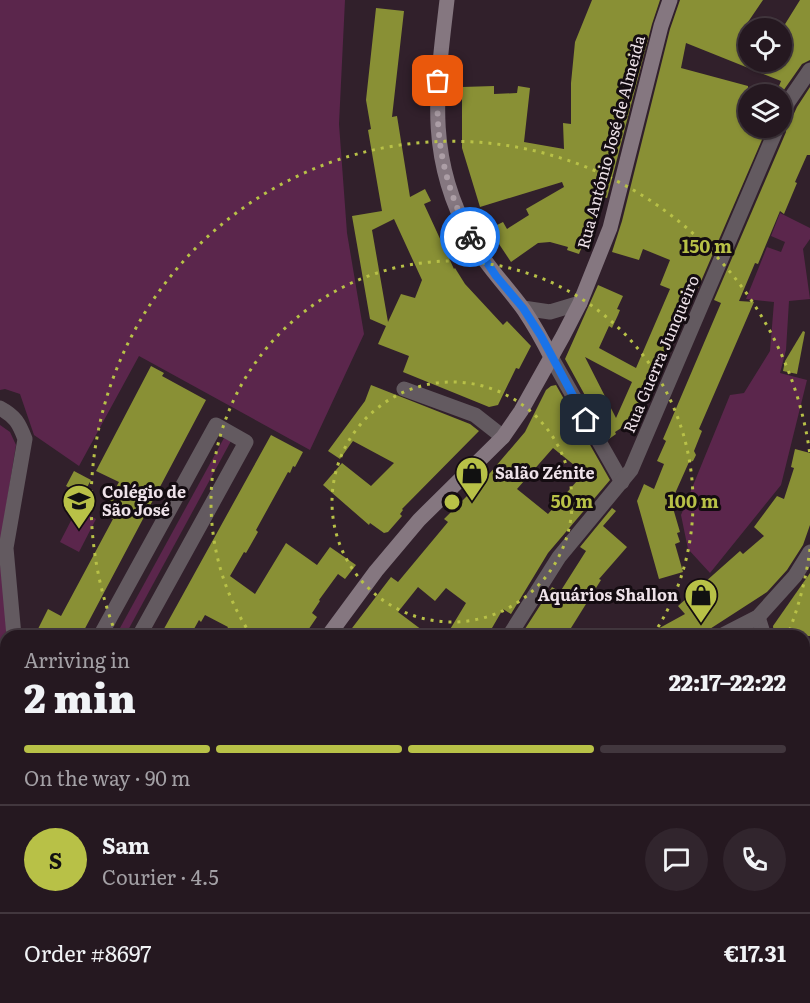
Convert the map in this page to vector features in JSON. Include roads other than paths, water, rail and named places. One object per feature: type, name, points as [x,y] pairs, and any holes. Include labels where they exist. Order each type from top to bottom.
[{"type":"street","points":[[447,0],[436,112],[440,151],[449,191],[470,236],[496,276],[523,308],[622,482]]},
{"type":"street","name":"Rua António José de Almeida","points":[[332,630],[376,571],[419,520],[503,436],[521,411],[580,303],[610,228],[661,26],[670,0]]},
{"type":"street","points":[[792,96],[810,70]]},
{"type":"street","name":"Rua Guerra Junqueiro","points":[[513,630],[559,557],[631,470],[773,138]]},
{"type":"street","points":[[523,308],[550,312],[580,303]]},
{"type":"street","points":[[404,389],[475,415],[503,436]]},
{"type":"street","points":[[0,408],[19,422],[25,439],[6,548],[13,630]]},
{"type":"street","points":[[103,630],[216,425],[246,442],[143,630]]},
{"type":"street","points":[[733,630],[758,617],[795,576],[810,552]]},
{"type":"street","points":[[758,617],[762,630]]},
{"type":"place","name":"Salão Zénite","points":[[472,502]]},
{"type":"place","name":"Colégio de São José","points":[[79,530]]},
{"type":"place","name":"Aquários Shallon","points":[[701,624]]}]
